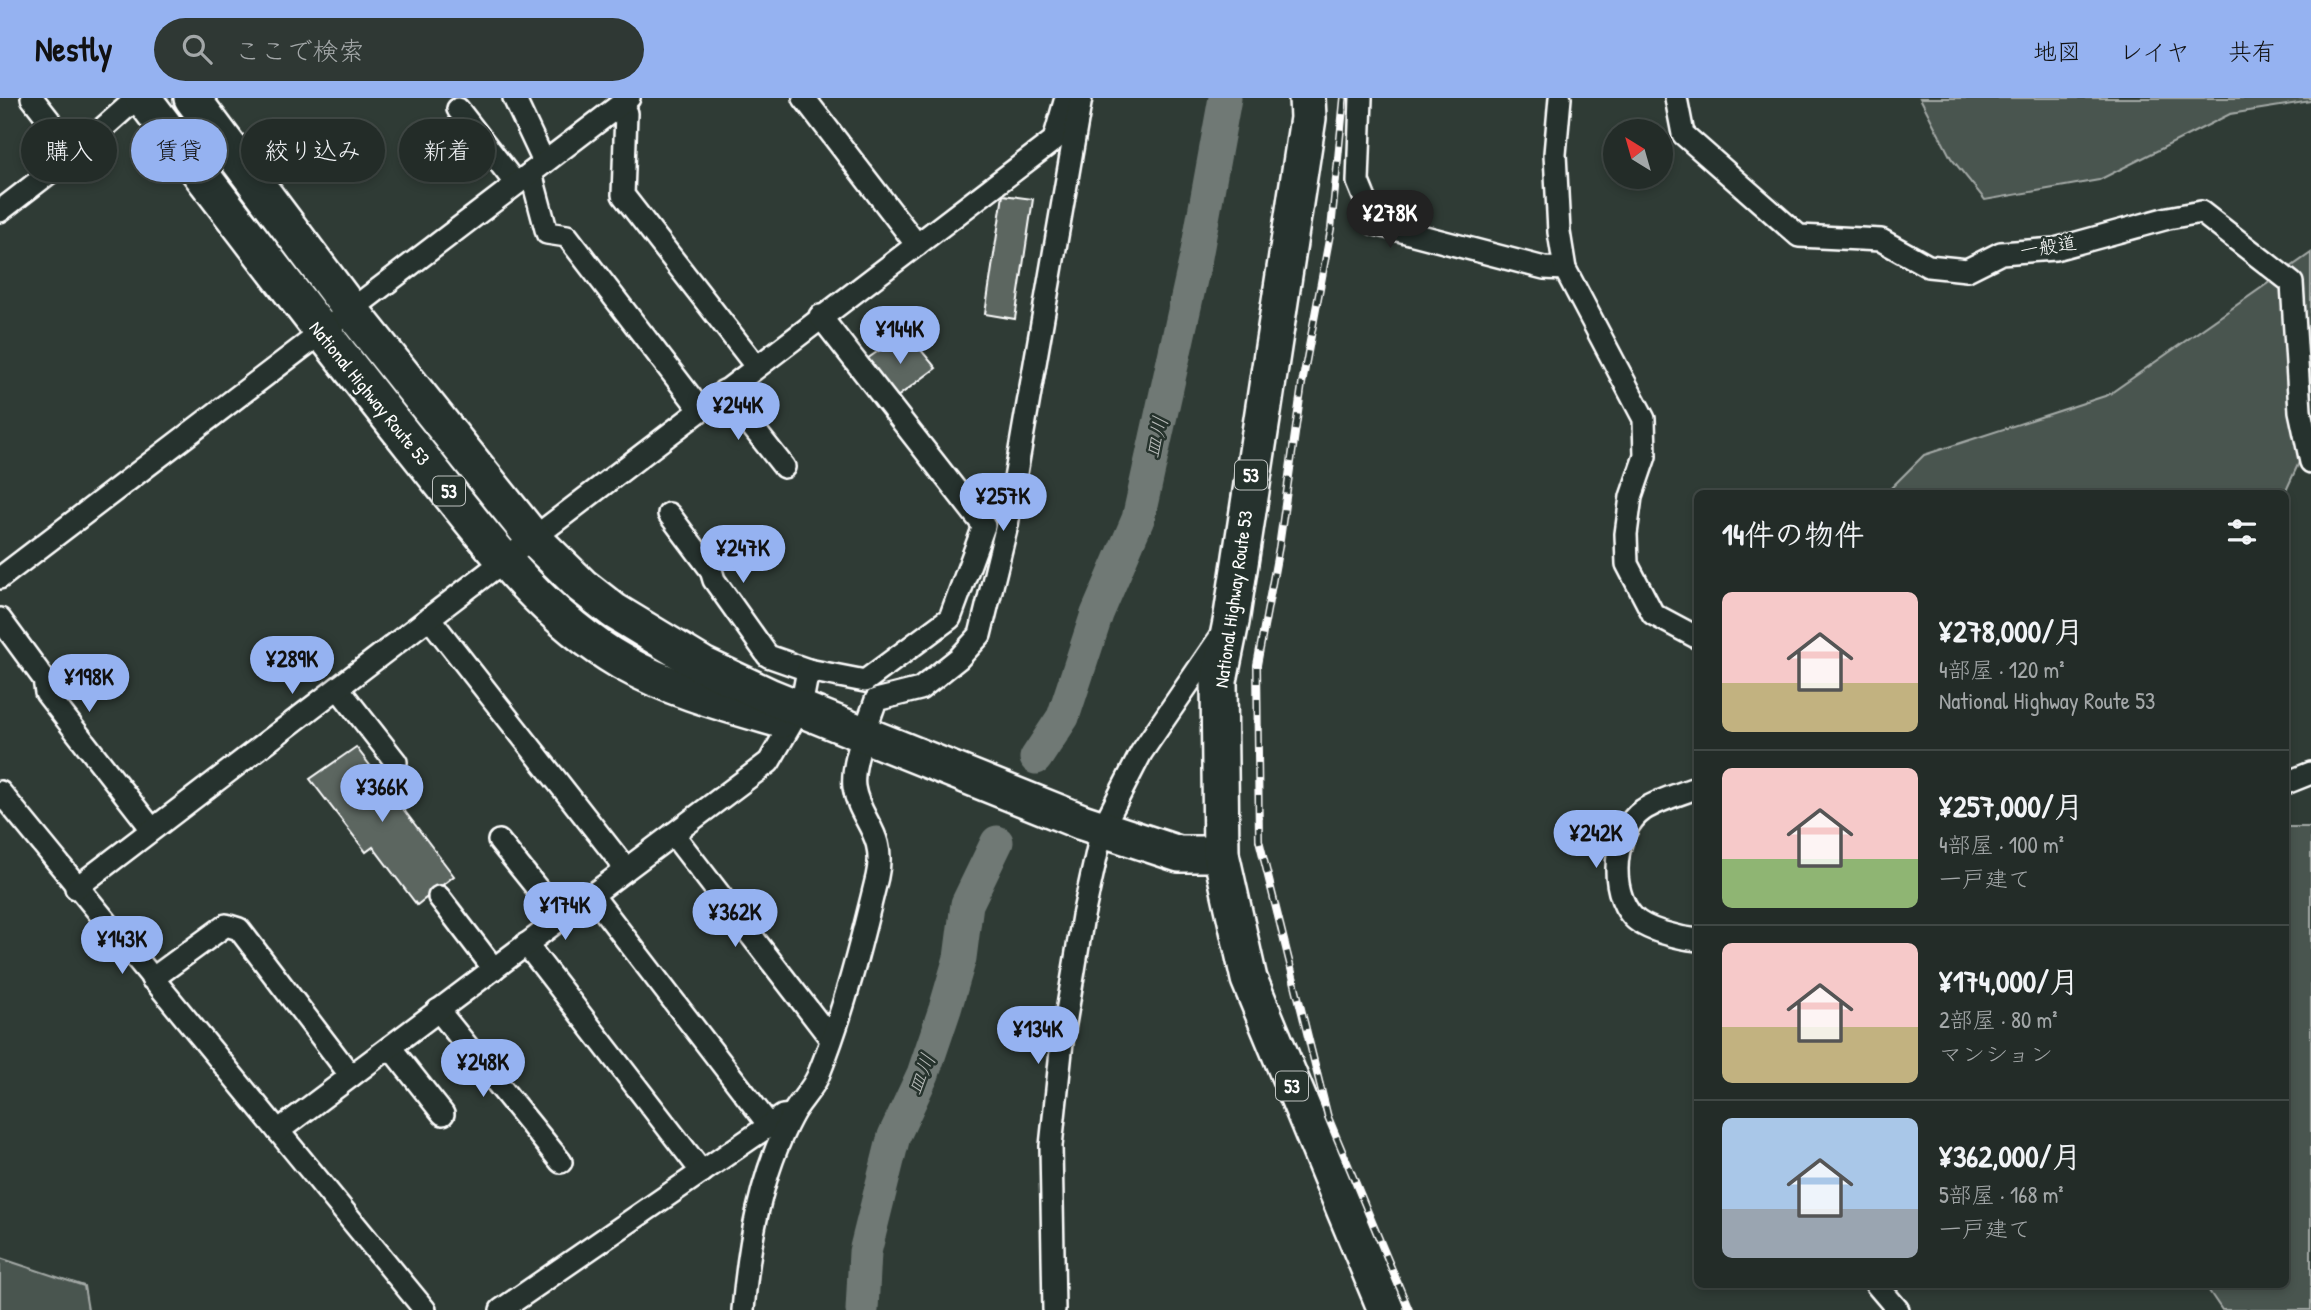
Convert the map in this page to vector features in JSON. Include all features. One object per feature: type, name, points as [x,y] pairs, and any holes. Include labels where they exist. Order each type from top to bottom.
[{"type":"highway","name":"National Highway Route 53","points":[[143,98],[321,332],[503,559],[560,615],[621,661],[691,694],[796,715],[874,738],[1092,826],[1179,854],[1221,854]]},
{"type":"highway","name":"National Highway Route 53","points":[[192,98],[350,309],[533,538],[582,586],[645,633],[771,697],[796,715]]},
{"type":"highway","name":"National Highway Route 53","points":[[1307,98],[1308,118],[1231,622],[1219,681],[1221,854],[1249,979],[1386,1310]]},
{"type":"street","points":[[32,98],[48,119]]},
{"type":"street","points":[[114,119],[138,98]]},
{"type":"street","points":[[514,98],[530,173],[548,233],[566,236],[700,409]]},
{"type":"street","points":[[804,98],[917,245]]},
{"type":"street","points":[[76,888],[820,316],[1054,140],[1066,98]]},
{"type":"street","points":[[743,1310],[749,1240],[771,1165],[792,1115],[817,1079],[878,873],[877,835],[859,806],[854,784],[874,738],[876,700],[920,689],[959,658],[980,635],[1007,525],[1081,98]]},
{"type":"street","points":[[1361,98],[1358,182],[1375,224],[1544,268],[1565,269]]},
{"type":"street","points":[[1560,98],[1555,154],[1559,232],[1565,269],[1644,419],[1645,456],[1632,497],[1626,534],[1627,564],[1653,614],[1694,636]]},
{"type":"street","name":"一般道","points":[[1676,98],[1683,134],[1799,236],[1881,240],[1928,266],[1967,271],[2001,253],[2055,249],[2168,218],[2201,212],[2292,283],[2300,411],[2311,462]]},
{"type":"street","points":[[0,578],[625,101]]},
{"type":"street","points":[[625,101],[623,195],[756,366]]},
{"type":"street","points":[[458,109],[530,173]]},
{"type":"street","points":[[1054,140],[1071,154]]},
{"type":"street","points":[[0,211],[38,182]]},
{"type":"street","points":[[820,316],[984,526]]},
{"type":"street","points":[[724,391],[784,467]]},
{"type":"street","points":[[669,514],[711,570],[714,580],[768,656],[808,670],[864,681],[950,618],[984,526]]},
{"type":"street","points":[[984,526],[1007,525]]},
{"type":"street","points":[[430,618],[626,869]]},
{"type":"street","points":[[0,619],[44,679],[46,693],[152,830]]},
{"type":"street","points":[[1054,1310],[1052,1133],[1062,1042],[1083,916],[1092,826],[1231,622]]},
{"type":"street","points":[[278,1131],[769,762],[796,715],[808,670]]},
{"type":"street","points":[[338,688],[396,762]]},
{"type":"street","points":[[2289,782],[2311,773]]},
{"type":"street","points":[[1694,789],[1643,810],[1625,831],[1616,875],[1621,897],[1633,918],[1651,927],[1694,939]]},
{"type":"street","points":[[0,792],[76,888],[425,1310]]},
{"type":"street","points":[[673,834],[831,1039]]},
{"type":"street","points":[[499,841],[561,918]]},
{"type":"street","points":[[592,895],[769,1125]]},
{"type":"street","points":[[439,897],[494,969]]},
{"type":"street","points":[[152,979],[226,925],[239,929],[351,1076]]},
{"type":"street","points":[[526,944],[702,1172]]},
{"type":"street","points":[[438,1010],[561,1162]]},
{"type":"street","points":[[390,1047],[443,1114]]},
{"type":"street","points":[[501,1310],[769,1125],[783,1116],[792,1115]]},
{"type":"street","points":[[1879,1288],[1898,1310]]},
{"type":"shaded area","points":[[1920,98],[2311,98],[2311,101],[2230,114],[2099,180],[1985,200],[1951,158]]},
{"type":"shaded area","points":[[2311,253],[2311,436],[2286,490],[1889,490],[1924,455],[2108,395]]},
{"type":"shaded area","points":[[2289,827],[2311,827],[2311,1310],[2222,1310],[2207,1288],[2289,1288]]},
{"type":"shaded area","points":[[0,1258],[84,1286],[88,1310],[0,1310]]},
{"type":"building","points":[[1003,195],[1033,199],[1015,319],[985,314]]},
{"type":"building","points":[[906,332],[936,368],[893,400],[864,361]]},
{"type":"building","points":[[356,747],[454,876],[417,905],[373,847],[366,852],[310,779]]},
{"type":"waterway","name":"皿川","points":[[1036,758],[1063,717],[1097,614],[1138,519],[1196,257],[1225,98]]},
{"type":"waterway","name":"皿川","points":[[862,1310],[865,1252],[894,1136],[923,1074],[945,1009],[960,958],[967,904],[997,842]]},
{"type":"railway","points":[[1344,98],[1331,229],[1302,384],[1279,547],[1257,665],[1259,840],[1328,1117],[1409,1310]]}]
